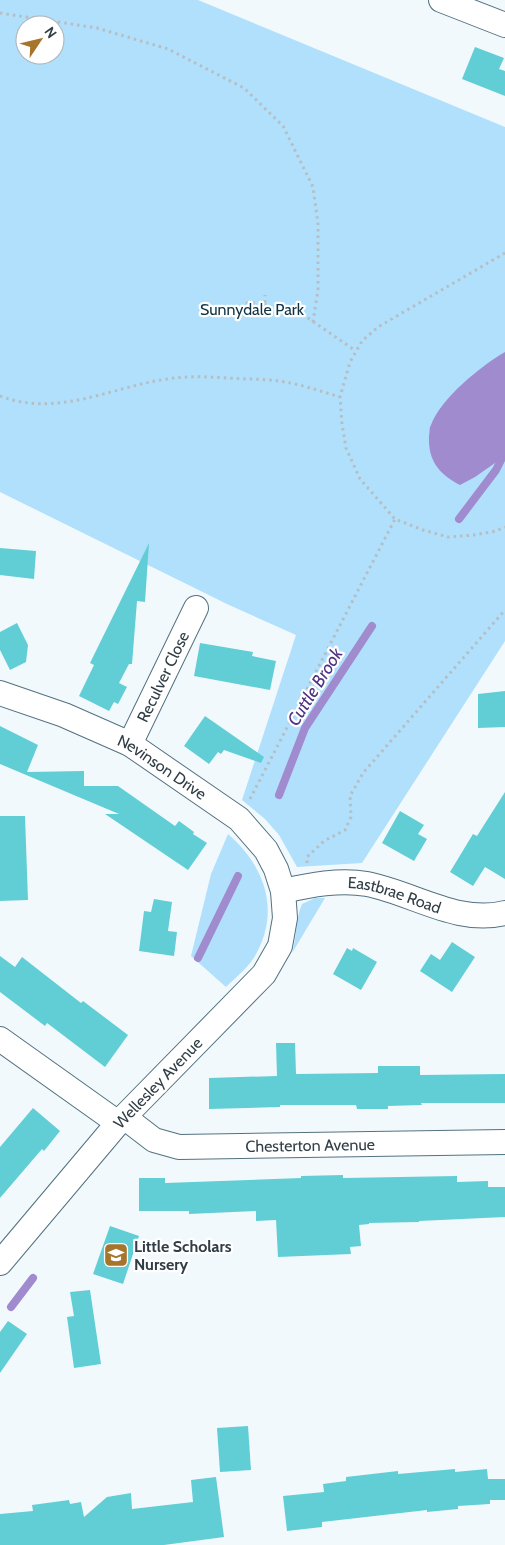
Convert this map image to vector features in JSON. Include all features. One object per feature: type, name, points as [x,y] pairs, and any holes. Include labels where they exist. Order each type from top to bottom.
[{"type":"street","points":[[441,0],[505,25]]},
{"type":"street","name":"Reculver Close","points":[[130,744],[196,608]]},
{"type":"street","name":"Nevinson Drive","points":[[0,693],[64,715],[130,744],[239,819],[266,850],[276,869],[283,891]]},
{"type":"street","name":"Eastbrae Road","points":[[283,891],[344,882],[366,884],[455,912],[482,916],[505,913]]},
{"type":"street","name":"Wellesley Avenue","points":[[0,1263],[121,1120],[264,974],[280,946],[285,918],[283,891]]},
{"type":"street","name":"Chesterton Avenue","points":[[0,1039],[154,1140],[179,1147],[505,1142]]},
{"type":"path","points":[[0,13],[97,28],[168,49],[244,88],[283,126],[313,186],[318,224],[318,290],[313,322]]},
{"type":"path","points":[[505,253],[378,327],[362,341],[350,362],[340,397],[346,448],[360,479],[395,519],[448,537],[474,535],[505,528]]},
{"type":"path","points":[[265,295],[264,310],[293,312],[304,316],[356,351]]},
{"type":"path","points":[[237,313],[247,303],[265,303]]},
{"type":"path","points":[[0,396],[25,403],[75,402],[150,382],[175,378],[203,377],[271,380],[306,387],[340,397]]},
{"type":"path","points":[[239,819],[395,519]]},
{"type":"path","points":[[308,886],[307,857],[324,841],[345,830],[351,817],[350,796],[363,773],[505,610]]},
{"type":"green space","name":"Sunnydale Park","points":[[0,0],[198,0],[505,127],[505,641],[362,863],[297,867],[279,835],[265,819],[242,800],[296,635],[229,605],[0,492]]},
{"type":"green space","points":[[228,834],[241,847],[260,875],[268,906],[263,939],[255,956],[226,987],[191,956],[211,874]]},
{"type":"green space","points":[[315,898],[325,898],[292,953],[298,916],[302,904]]},
{"type":"shaded area","points":[[505,352],[505,456],[460,485],[446,476],[436,466],[430,453],[430,426],[443,404],[452,394],[474,374]]},
{"type":"building","points":[[475,47],[504,58],[499,69],[505,71],[505,96],[462,79]]},
{"type":"building","points":[[149,543],[145,602],[137,601],[132,664],[129,664],[119,683],[127,687],[118,704],[114,702],[109,711],[79,696],[94,665],[90,663]]},
{"type":"building","points":[[0,548],[36,551],[34,579],[0,575]]},
{"type":"building","points":[[17,623],[28,645],[26,662],[10,670],[0,650],[0,632]]},
{"type":"building","points":[[200,643],[253,652],[252,656],[276,661],[270,690],[194,676]]},
{"type":"building","points":[[505,691],[505,727],[478,728],[478,694]]},
{"type":"building","points":[[205,716],[264,757],[261,763],[224,750],[221,754],[218,752],[209,764],[184,746]]},
{"type":"building","points":[[0,726],[38,745],[27,772],[84,771],[84,786],[118,786],[175,826],[179,821],[194,832],[193,834],[207,843],[188,870],[105,814],[119,814],[0,764]]},
{"type":"building","points":[[505,792],[505,879],[485,867],[473,886],[450,872],[473,834],[477,836]]},
{"type":"building","points":[[400,811],[424,825],[418,834],[427,839],[414,861],[382,843]]},
{"type":"building","points":[[0,816],[25,816],[28,900],[0,901]]},
{"type":"building","points":[[154,899],[172,902],[168,931],[177,932],[174,956],[139,951],[144,911],[151,912]]},
{"type":"building","points":[[452,942],[475,957],[452,992],[420,971],[431,954],[440,960]]},
{"type":"building","points":[[347,948],[352,951],[353,948],[377,962],[361,990],[333,974]]},
{"type":"building","points":[[0,956],[15,967],[22,957],[81,1003],[83,1001],[128,1035],[105,1067],[47,1023],[45,1026],[0,992]]},
{"type":"building","points":[[276,1043],[295,1043],[296,1074],[378,1073],[378,1066],[420,1066],[420,1075],[505,1074],[505,1103],[421,1103],[422,1105],[388,1106],[388,1109],[357,1109],[356,1105],[280,1105],[280,1107],[209,1109],[209,1078],[277,1076]]},
{"type":"building","points":[[33,1108],[60,1131],[0,1198],[0,1147]]},
{"type":"building","points":[[343,1175],[343,1178],[457,1176],[457,1182],[488,1181],[488,1187],[505,1187],[505,1217],[369,1223],[359,1225],[361,1246],[350,1247],[351,1254],[278,1257],[276,1220],[256,1221],[256,1211],[189,1214],[189,1211],[139,1211],[139,1178],[165,1178],[165,1183]]},
{"type":"building","name":"Little Scholars Nursery","points":[[110,1226],[139,1236],[123,1284],[93,1274]]},
{"type":"building","points":[[90,1290],[101,1364],[74,1368],[67,1317],[74,1316],[70,1292]]},
{"type":"building","points":[[8,1321],[27,1334],[0,1373],[0,1332]]},
{"type":"building","points":[[248,1426],[251,1470],[220,1472],[217,1428]]},
{"type":"building","points":[[455,1469],[455,1472],[487,1469],[488,1479],[505,1479],[505,1500],[490,1500],[490,1504],[458,1506],[458,1509],[427,1512],[427,1510],[322,1522],[322,1527],[287,1531],[283,1496],[324,1492],[323,1484],[346,1481],[346,1477],[398,1471],[398,1474]]},
{"type":"building","points":[[216,1477],[224,1537],[164,1545],[0,1545],[0,1514],[33,1511],[32,1505],[69,1500],[70,1504],[81,1502],[84,1517],[107,1497],[131,1493],[132,1509],[193,1502],[191,1480]]},
{"type":"waterway","name":"Cuttle Brook","points":[[459,519],[505,455]]},
{"type":"waterway","name":"Cuttle Brook","points":[[279,795],[305,728],[372,626]]},
{"type":"waterway","name":"Cuttle Brook","points":[[198,958],[238,876]]},
{"type":"waterway","name":"Cuttle Brook","points":[[11,1307],[33,1278]]},
{"type":"place","name":"Little Scholars Nursery","points":[[116,1255]]}]
